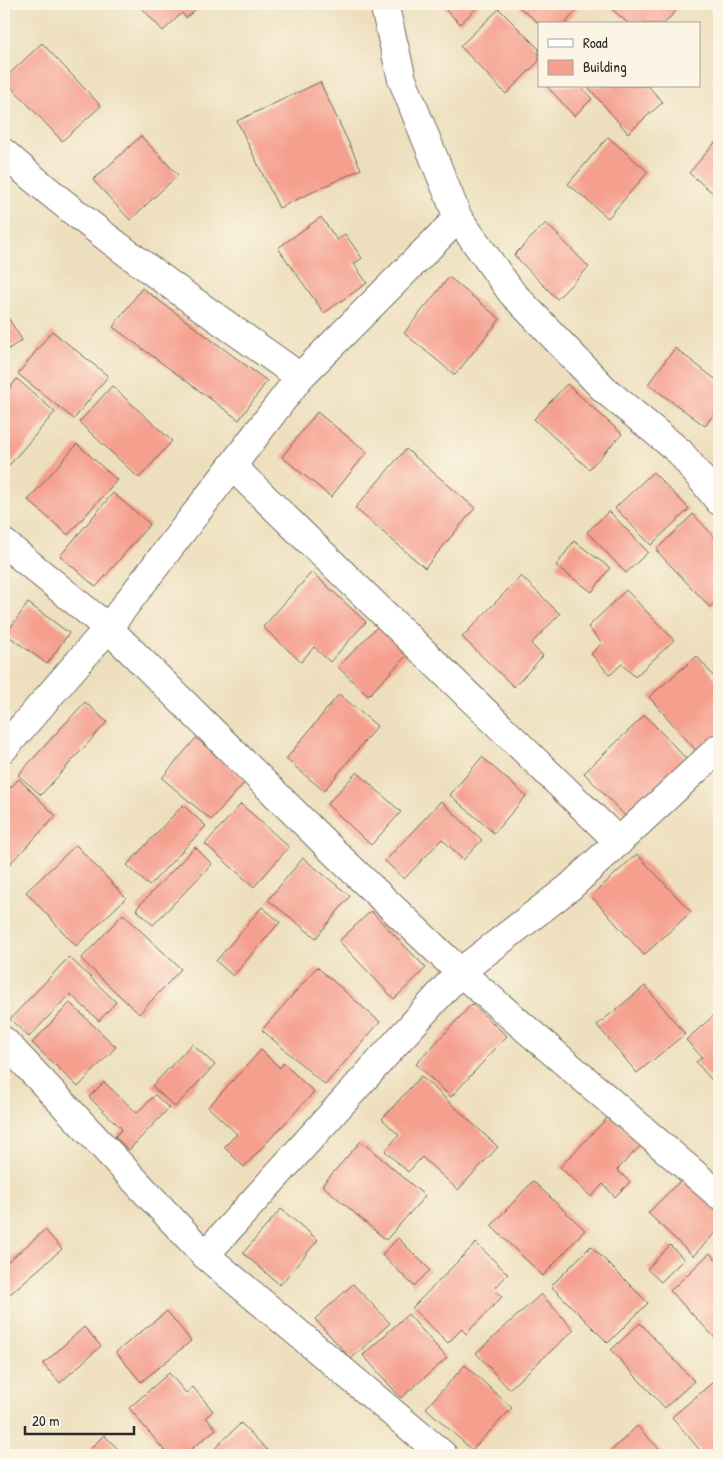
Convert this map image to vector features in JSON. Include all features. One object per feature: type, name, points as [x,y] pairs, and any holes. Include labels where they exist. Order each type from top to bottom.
[{"type":"street","points":[[384,4],[402,79],[458,218],[512,293],[605,390],[680,452],[719,500]]},
{"type":"street","points":[[4,152],[113,242],[300,377]]},
{"type":"street","points":[[4,748],[108,628],[300,377],[458,218]]},
{"type":"street","points":[[232,466],[619,842]]},
{"type":"street","points":[[4,543],[108,628],[341,859],[460,972],[719,1195]]},
{"type":"street","points":[[205,1255],[460,972],[570,887],[719,748]]},
{"type":"street","points":[[4,1041],[205,1255],[443,1455]]},
{"type":"building","points":[[138,4],[202,4],[186,18],[182,13],[163,31]]},
{"type":"building","points":[[440,4],[481,4],[460,24]]},
{"type":"building","points":[[515,4],[581,4],[567,22],[538,22]]},
{"type":"building","points":[[606,4],[682,4],[666,22],[627,22]]},
{"type":"building","points":[[499,9],[538,48],[538,62],[506,94],[460,46]]},
{"type":"building","points":[[42,43],[101,106],[62,141],[4,79]]},
{"type":"building","points":[[320,82],[361,169],[279,208],[237,121]]},
{"type":"building","points":[[549,88],[582,88],[592,99],[574,116]]},
{"type":"building","points":[[589,88],[650,88],[663,102],[628,133]]},
{"type":"building","points":[[141,136],[178,175],[130,220],[93,180]]},
{"type":"building","points":[[608,137],[648,172],[608,218],[568,184]]},
{"type":"building","points":[[719,138],[719,198],[689,173]]},
{"type":"building","points":[[4,212],[11,221],[4,227]]},
{"type":"building","points":[[321,217],[337,240],[345,234],[362,258],[354,264],[367,283],[324,313],[278,248]]},
{"type":"building","points":[[546,223],[589,267],[557,299],[514,255]]},
{"type":"building","points":[[449,277],[500,319],[455,375],[404,333]]},
{"type":"building","points":[[142,288],[267,381],[239,420],[113,327]]},
{"type":"building","points":[[4,311],[22,340],[4,352]]},
{"type":"building","points":[[52,331],[108,376],[74,419],[18,374]]},
{"type":"building","points":[[675,348],[719,382],[719,407],[705,426],[648,384]]},
{"type":"building","points":[[17,379],[55,412],[5,470],[4,395]]},
{"type":"building","points":[[567,384],[622,434],[589,469],[534,419]]},
{"type":"building","points":[[112,386],[172,441],[139,478],[79,422]]},
{"type":"building","points":[[317,412],[367,452],[331,497],[282,457]]},
{"type":"building","points":[[77,444],[117,480],[68,535],[28,500]]},
{"type":"building","points":[[406,449],[475,508],[425,568],[355,508]]},
{"type":"building","points":[[653,472],[689,509],[651,545],[615,508]]},
{"type":"building","points":[[113,493],[150,524],[96,587],[60,556]]},
{"type":"building","points":[[609,511],[648,552],[626,573],[587,532]]},
{"type":"building","points":[[693,514],[719,542],[719,598],[710,607],[656,550]]},
{"type":"building","points":[[574,541],[610,568],[592,592],[556,566]]},
{"type":"building","points":[[312,572],[366,622],[330,662],[314,647],[301,662],[263,627]]},
{"type":"building","points":[[521,576],[560,614],[531,644],[543,656],[514,687],[462,637]]},
{"type":"building","points":[[626,590],[674,640],[635,677],[622,664],[610,675],[591,654],[602,643],[588,627]]},
{"type":"building","points":[[28,603],[69,633],[47,664],[6,634]]},
{"type":"building","points":[[383,621],[413,649],[368,696],[338,667]]},
{"type":"building","points":[[697,656],[719,683],[719,738],[700,755],[649,697]]},
{"type":"building","points":[[339,694],[377,726],[324,791],[286,759]]},
{"type":"building","points":[[85,702],[107,722],[41,795],[18,775]]},
{"type":"building","points":[[645,715],[692,765],[631,822],[584,773]]},
{"type":"building","points":[[196,738],[246,781],[211,820],[162,778]]},
{"type":"building","points":[[482,757],[526,796],[494,833],[450,795]]},
{"type":"building","points":[[357,772],[401,812],[371,845],[327,804]]},
{"type":"building","points":[[19,779],[56,816],[4,870],[4,794]]},
{"type":"building","points":[[441,801],[482,840],[463,860],[442,839],[404,879],[385,861]]},
{"type":"building","points":[[241,804],[289,847],[254,887],[205,844]]},
{"type":"building","points":[[183,805],[206,826],[149,886],[127,865]]},
{"type":"building","points":[[76,845],[126,898],[76,946],[26,892]]},
{"type":"building","points":[[195,847],[212,864],[153,925],[136,909]]},
{"type":"building","points":[[637,854],[691,912],[644,955],[591,896]]},
{"type":"building","points":[[303,858],[350,896],[316,938],[268,900]]},
{"type":"building","points":[[262,907],[280,922],[233,976],[216,961]]},
{"type":"building","points":[[371,911],[426,968],[394,999],[339,941]]},
{"type":"building","points":[[123,914],[181,969],[139,1014],[81,959]]},
{"type":"building","points":[[69,957],[116,1002],[99,1021],[70,994],[29,1037],[10,1019]]},
{"type":"building","points":[[317,967],[380,1022],[325,1085],[262,1030]]},
{"type":"building","points":[[645,986],[685,1034],[637,1073],[597,1025]]},
{"type":"building","points":[[70,1003],[116,1047],[78,1087],[32,1043]]},
{"type":"building","points":[[472,1004],[507,1036],[451,1097],[416,1064]]},
{"type":"building","points":[[719,1011],[719,1088],[696,1062],[702,1057],[686,1040]]},
{"type":"building","points":[[192,1044],[215,1065],[175,1107],[152,1086]]},
{"type":"building","points":[[261,1050],[280,1068],[283,1063],[314,1092],[244,1167],[224,1147],[237,1134],[208,1107]]},
{"type":"building","points":[[421,1076],[498,1147],[458,1190],[422,1157],[408,1172],[385,1151],[399,1135],[382,1119]]},
{"type":"building","points":[[104,1082],[137,1113],[155,1095],[169,1108],[129,1150],[115,1137],[122,1129],[89,1097]]},
{"type":"building","points":[[610,1115],[641,1145],[617,1170],[630,1182],[615,1197],[603,1184],[591,1197],[560,1167]]},
{"type":"building","points":[[361,1141],[425,1196],[386,1240],[322,1185]]},
{"type":"building","points":[[683,1178],[719,1213],[719,1229],[693,1256],[648,1213]]},
{"type":"building","points":[[533,1181],[585,1230],[543,1276],[491,1226]]},
{"type":"building","points":[[281,1209],[318,1240],[280,1285],[243,1253]]},
{"type":"building","points":[[45,1230],[62,1249],[4,1299],[4,1265]]},
{"type":"building","points":[[398,1238],[430,1270],[414,1286],[382,1255]]},
{"type":"building","points":[[476,1243],[508,1274],[494,1289],[502,1297],[466,1334],[462,1329],[448,1343],[412,1308]]},
{"type":"building","points":[[670,1245],[684,1259],[661,1282],[647,1269]]},
{"type":"building","points":[[591,1246],[648,1303],[608,1343],[551,1286]]},
{"type":"building","points":[[710,1253],[719,1263],[719,1342],[670,1291]]},
{"type":"building","points":[[353,1284],[390,1323],[351,1359],[315,1319]]},
{"type":"building","points":[[541,1294],[574,1330],[509,1389],[476,1353]]},
{"type":"building","points":[[167,1311],[191,1341],[141,1382],[116,1352]]},
{"type":"building","points":[[408,1314],[447,1358],[401,1398],[363,1355]]},
{"type":"building","points":[[640,1323],[694,1381],[665,1408],[611,1350]]},
{"type":"building","points":[[84,1327],[101,1346],[60,1383],[43,1364]]},
{"type":"building","points":[[465,1365],[512,1408],[472,1450],[426,1408]]},
{"type":"building","points":[[169,1373],[186,1393],[193,1387],[213,1411],[206,1417],[216,1429],[184,1455],[168,1455],[129,1408]]},
{"type":"building","points":[[719,1377],[719,1455],[704,1455],[672,1417]]},
{"type":"building","points":[[241,1423],[272,1455],[208,1455]]},
{"type":"building","points":[[637,1426],[665,1455],[607,1455]]},
{"type":"building","points":[[104,1435],[124,1455],[84,1455]]}]
